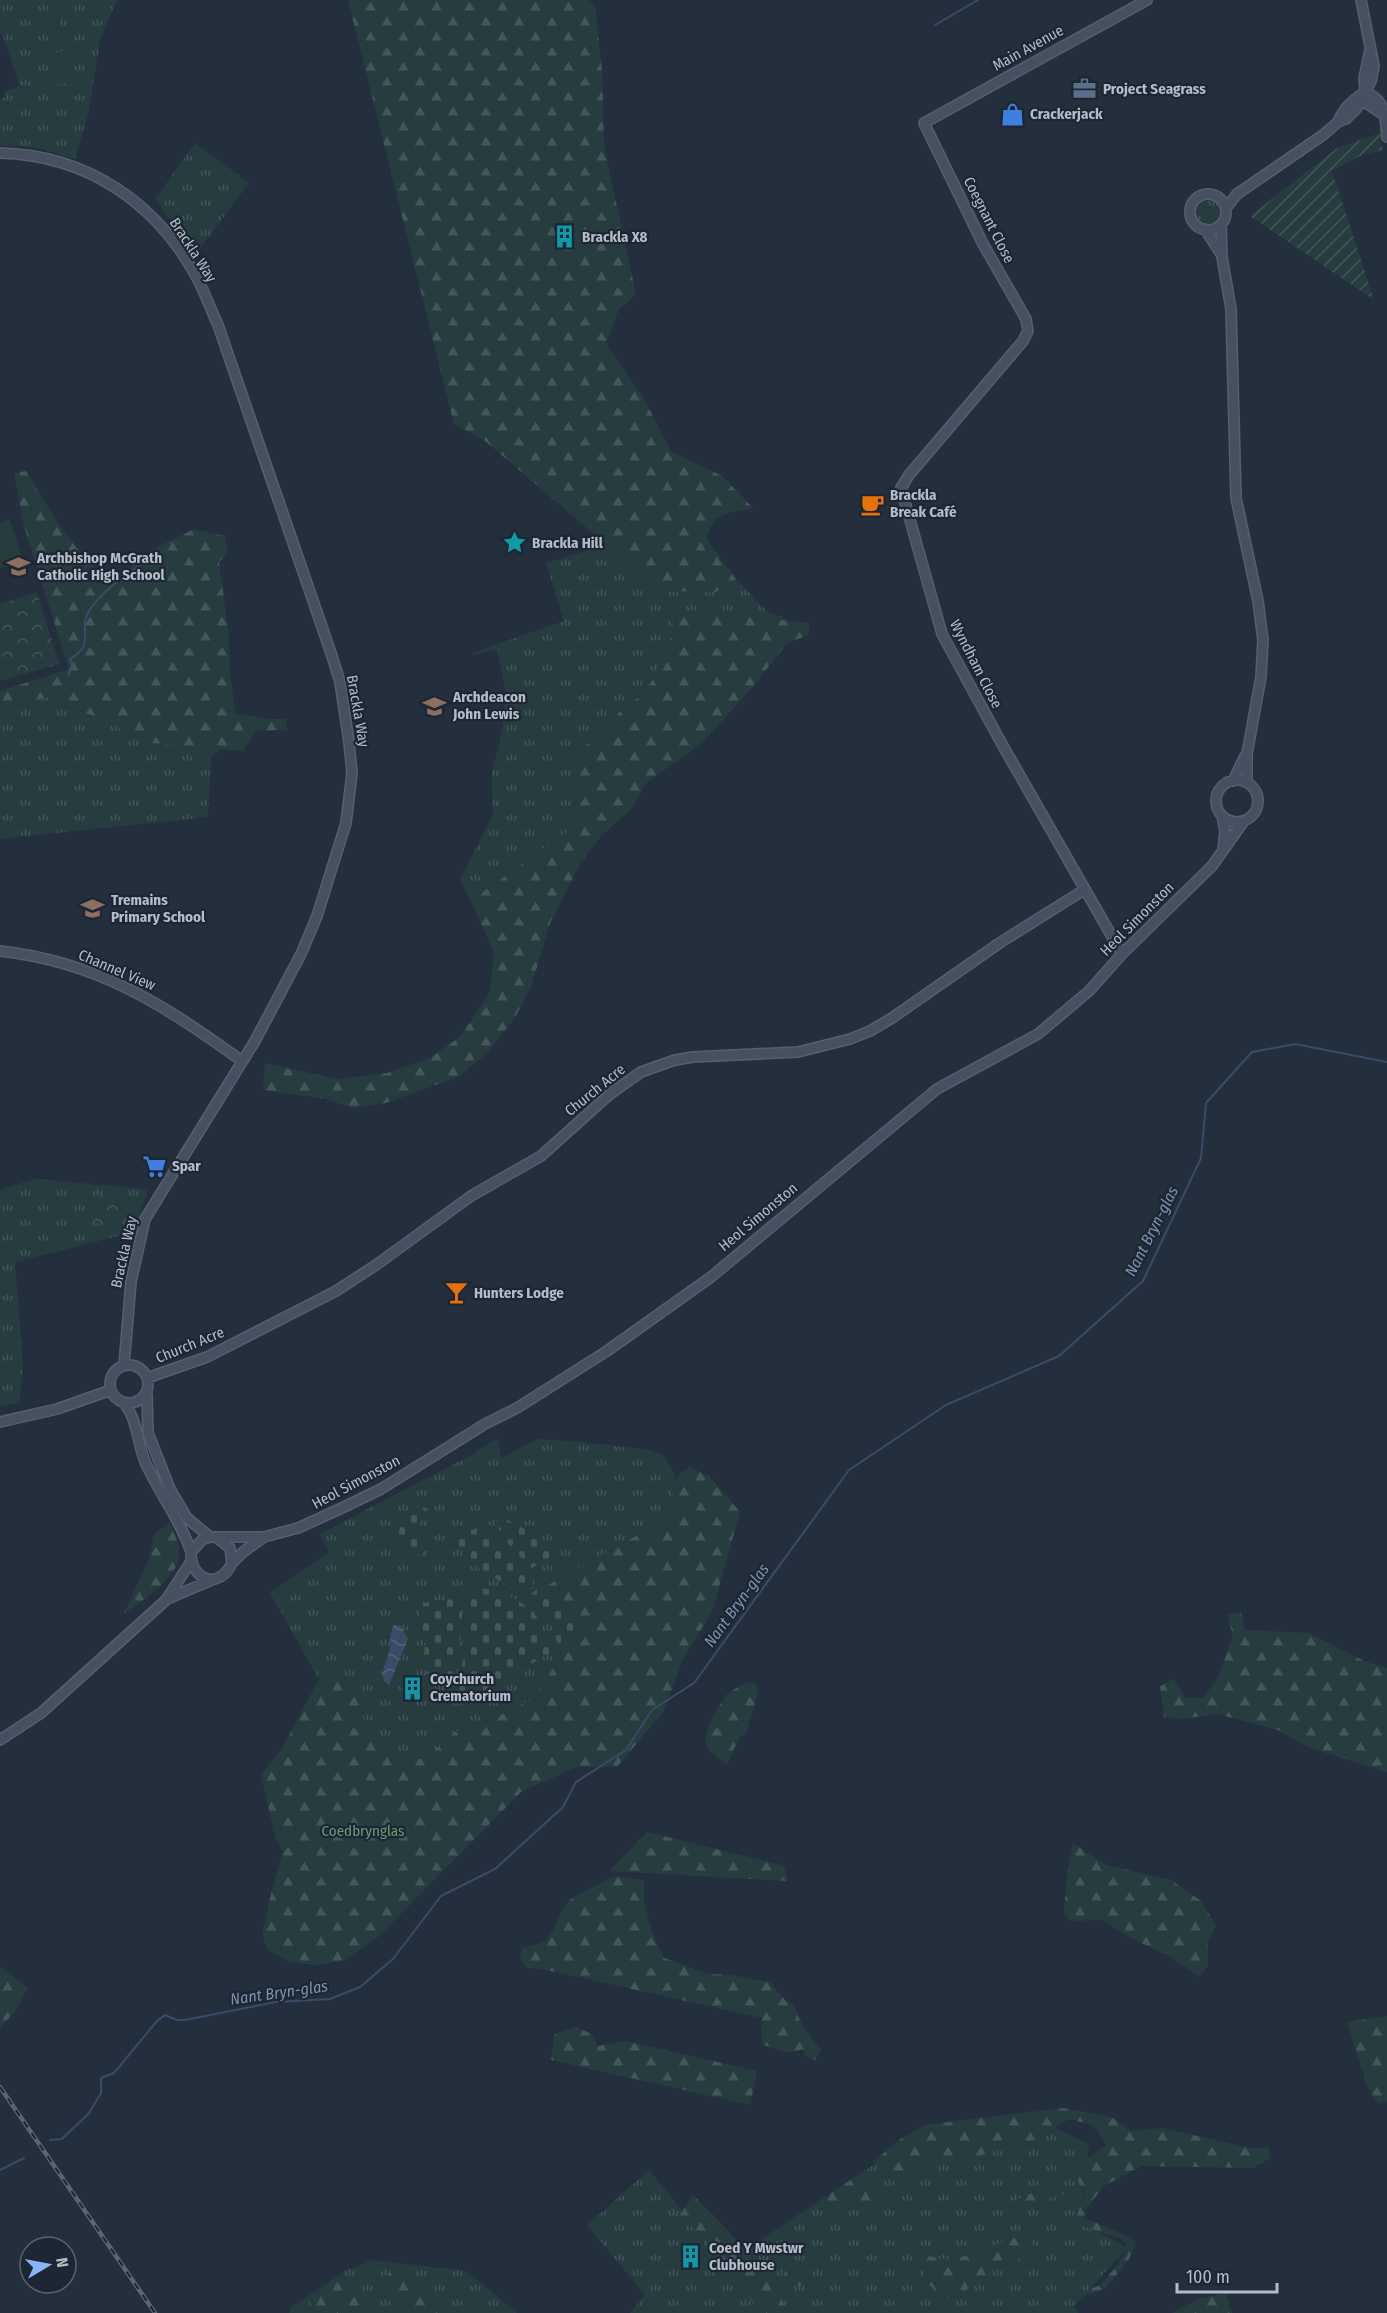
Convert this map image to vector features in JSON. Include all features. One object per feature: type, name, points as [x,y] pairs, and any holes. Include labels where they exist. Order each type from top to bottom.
[{"type":"street","name":"Main Avenue","points":[[924,123],[1147,0]]},
{"type":"street","points":[[1226,208],[1237,194],[1323,135],[1338,122],[1341,114],[1351,102],[1364,93],[1371,81],[1374,66],[1361,0]]},
{"type":"street","points":[[1364,93],[1366,103],[1384,115],[1387,137]]},
{"type":"street","name":"Coegnant Close","points":[[924,123],[983,244],[1026,320],[1028,331]]},
{"type":"street","name":"Brackla Way","points":[[0,153],[36,156],[55,161],[99,178],[119,190],[147,211],[166,232],[197,278],[218,325],[340,682],[347,724],[351,773],[346,823],[317,916],[301,954],[242,1062],[145,1220],[131,1282],[124,1365]]},
{"type":"street","points":[[1222,256],[1205,229],[1195,223],[1190,212],[1191,206],[1203,194],[1217,196],[1237,194]]},
{"type":"street","points":[[1205,229],[1216,228],[1226,214],[1226,208],[1217,196]]},
{"type":"street","points":[[1221,224],[1222,256],[1232,309],[1236,498],[1258,601],[1263,640],[1261,677],[1246,754],[1247,783]]},
{"type":"street","name":"Wyndham Close","points":[[1028,331],[1023,341],[909,475],[901,488],[942,634],[1122,954]]},
{"type":"street","points":[[1233,781],[1246,754]]},
{"type":"street","points":[[1222,816],[1232,822],[1244,821],[1254,813],[1258,800],[1254,789],[1247,783],[1233,781],[1227,783],[1218,793],[1217,805],[1225,832],[1223,852]]},
{"type":"street","name":"Heol Simonston","points":[[232,1563],[243,1552],[264,1538],[298,1528],[381,1489],[607,1351],[711,1276],[938,1089],[1038,1034],[1089,991],[1122,954],[1212,866],[1244,821]]},
{"type":"street","name":"Church Acre","points":[[147,1378],[207,1357],[336,1291],[471,1196],[542,1156],[610,1094],[641,1072],[675,1060],[693,1057],[798,1052],[850,1039],[891,1018],[1001,942],[1084,890]]},
{"type":"street","name":"Channel View","points":[[0,951],[28,955],[81,969],[141,994],[242,1062]]},
{"type":"street","points":[[166,1600],[224,1575],[232,1563],[230,1548],[187,1518],[170,1489],[148,1432],[147,1394],[149,1387],[147,1378],[139,1367],[133,1364],[124,1365],[112,1374],[111,1390],[131,1411],[145,1462],[185,1534],[190,1552],[190,1563],[203,1578],[212,1580]]},
{"type":"street","points":[[0,1422],[57,1409],[111,1390]]},
{"type":"street","points":[[124,1402],[141,1400],[147,1394]]},
{"type":"street","points":[[190,1552],[202,1540],[213,1537]]},
{"type":"street","name":"Heol Simonston","points":[[213,1537],[264,1538]]},
{"type":"street","points":[[0,1740],[41,1713],[166,1600],[190,1563]]},
{"type":"green space","points":[[0,0],[117,0],[100,40],[89,110],[75,159],[38,148],[0,145],[0,99],[5,97],[4,92],[20,86],[2,33],[0,34]]},
{"type":"green space","points":[[348,0],[588,0],[595,6],[602,70],[604,146],[636,294],[618,311],[606,344],[643,397],[671,451],[722,476],[753,508],[729,513],[715,519],[706,538],[736,579],[716,592],[661,591],[485,441],[454,424]]},
{"type":"green space","points":[[58,10],[63,40],[49,42],[43,13]]},
{"type":"green space","points":[[70,50],[76,82],[56,85],[51,54]]},
{"type":"green space","points":[[1380,133],[1383,150],[1360,156],[1332,171],[1374,300],[1250,216],[1337,148]]},
{"type":"green space","points":[[195,143],[249,183],[195,255],[155,199]]},
{"type":"green space","points":[[1209,197],[1219,201],[1223,211],[1219,221],[1209,225],[1199,221],[1195,211],[1199,201]]},
{"type":"green space","points":[[26,471],[69,538],[101,574],[125,572],[152,550],[194,529],[225,536],[228,553],[219,562],[229,636],[235,713],[266,719],[286,719],[287,730],[255,731],[244,751],[151,743],[94,716],[66,707],[58,695],[0,708],[0,691],[69,669],[24,526],[14,473]]},
{"type":"green space","points":[[10,519],[23,561],[0,568],[0,522]]},
{"type":"green space","points":[[608,544],[661,591],[716,592],[736,579],[767,611],[788,620],[733,613],[698,614],[673,609],[673,633],[654,678],[642,695],[621,710],[607,729],[585,746],[578,756],[574,827],[470,899],[460,879],[493,815],[492,773],[502,732],[506,694],[497,649],[473,655],[472,653],[564,621],[546,563]]},
{"type":"green space","points":[[37,592],[59,664],[0,681],[0,604]]},
{"type":"green space","points":[[673,609],[698,614],[733,613],[810,623],[808,636],[788,642],[751,689],[701,744],[646,783],[632,808],[601,836],[580,864],[550,923],[532,984],[515,1018],[487,1053],[460,1076],[383,1104],[353,1108],[326,1099],[263,1090],[265,1063],[336,1079],[387,1073],[430,1058],[461,1036],[490,992],[494,953],[470,899],[574,827],[578,756],[585,746],[607,729],[621,710],[642,695],[654,678],[673,633]]},
{"type":"green space","points":[[58,695],[66,707],[94,716],[151,743],[222,748],[211,757],[208,817],[0,839],[0,708]]},
{"type":"green space","points":[[34,1179],[148,1189],[134,1232],[15,1262],[23,1365],[19,1403],[0,1406],[0,1190]]},
{"type":"green space","points":[[99,1195],[129,1198],[128,1225],[92,1223],[93,1203]]},
{"type":"green space","points":[[497,1438],[501,1458],[538,1439],[649,1450],[663,1455],[674,1472],[676,1481],[672,1492],[679,1512],[548,1585],[574,1619],[562,1639],[561,1656],[533,1699],[494,1718],[455,1732],[424,1760],[385,1750],[361,1715],[361,1699],[346,1681],[320,1681],[270,1593],[329,1552],[320,1534],[473,1454]]},
{"type":"green space","name":"Coedbrynglas","points":[[689,1467],[709,1476],[740,1512],[712,1612],[682,1661],[664,1711],[617,1767],[577,1767],[521,1792],[378,1937],[345,1960],[316,1965],[291,1962],[268,1950],[262,1935],[283,1852],[275,1837],[261,1774],[281,1750],[318,1681],[346,1681],[362,1699],[361,1715],[385,1750],[424,1760],[455,1732],[494,1718],[533,1699],[561,1656],[562,1639],[574,1619],[548,1585],[679,1512],[672,1492],[680,1473]]},
{"type":"green space","points":[[417,1505],[428,1509],[412,1538],[426,1541],[424,1556],[396,1549],[400,1525]]},
{"type":"green space","points":[[504,1518],[530,1532],[526,1539],[510,1546],[495,1523]]},
{"type":"green space","points":[[170,1522],[179,1548],[179,1558],[172,1574],[157,1590],[124,1613],[149,1559],[154,1534]]},
{"type":"green space","points":[[487,1522],[535,1586],[525,1596],[467,1560],[457,1542],[456,1539]]},
{"type":"green space","points":[[533,1534],[556,1546],[558,1553],[530,1569],[514,1549],[529,1541]]},
{"type":"green space","points":[[470,1586],[499,1592],[523,1604],[541,1623],[548,1636],[552,1652],[478,1694],[459,1692]]},
{"type":"green space","points":[[539,1587],[542,1590],[550,1589],[574,1619],[576,1629],[563,1639],[562,1647],[558,1647],[548,1619],[527,1598]]},
{"type":"green space","points":[[452,1599],[459,1602],[462,1614],[453,1679],[425,1673],[429,1657],[424,1655],[425,1644],[418,1606],[422,1603]]},
{"type":"green space","points":[[1241,1612],[1245,1630],[1309,1633],[1364,1661],[1387,1668],[1387,1772],[1310,1748],[1278,1730],[1217,1714],[1182,1719],[1164,1717],[1160,1686],[1174,1679],[1185,1698],[1203,1698],[1218,1678],[1233,1636],[1227,1614]]},
{"type":"green space","points":[[746,1682],[755,1684],[759,1690],[747,1731],[739,1738],[727,1765],[708,1750],[705,1737],[715,1712],[727,1694]]},
{"type":"green space","points":[[647,1832],[785,1866],[787,1881],[609,1871]]},
{"type":"green space","points":[[1073,1843],[1106,1865],[1171,1880],[1200,1900],[1216,1925],[1208,1942],[1208,1966],[1199,1977],[1169,1956],[1127,1936],[1103,1920],[1071,1921],[1064,1914],[1067,1874]]},
{"type":"green space","points":[[613,1876],[644,1880],[644,1901],[648,1920],[664,1958],[709,1974],[731,1975],[770,1982],[784,1999],[794,2006],[803,2027],[821,2050],[815,2060],[806,2057],[803,2049],[789,2053],[763,2045],[762,2018],[542,1969],[527,1968],[520,1960],[522,1948],[544,1942],[554,1929],[562,1909],[571,1899]]},
{"type":"green space","points":[[0,1966],[28,1988],[16,2010],[0,2028]]},
{"type":"green space","points":[[1387,2016],[1387,2101],[1378,2104],[1367,2086],[1347,2022]]},
{"type":"green space","points":[[576,2027],[592,2034],[598,2046],[625,2041],[757,2071],[750,2105],[551,2060],[554,2035]]},
{"type":"green space","points":[[1064,2108],[1111,2117],[1131,2131],[1163,2128],[1250,2148],[1269,2147],[1270,2158],[1253,2168],[1142,2166],[1104,2186],[1085,2210],[1085,2218],[1136,2242],[1129,2259],[1106,2288],[1082,2297],[1079,2293],[1101,2285],[1122,2259],[1127,2248],[1122,2239],[1080,2225],[1077,2216],[1085,2193],[1078,2182],[1077,2170],[1089,2157],[1106,2145],[1093,2125],[1069,2119],[1038,2139],[957,2162],[937,2158],[908,2176],[885,2176],[873,2162],[899,2140],[924,2125]]},
{"type":"green space","points":[[1033,2118],[1089,2144],[1080,2221],[1127,2248],[1074,2306],[1078,2313],[630,2313],[645,2295],[587,2225],[649,2170],[697,2228],[730,2260],[926,2130]]},
{"type":"green space","points":[[866,2170],[890,2205],[814,2204]]},
{"type":"green space","points":[[1060,2182],[1064,2194],[1035,2203],[1017,2203],[1017,2199]]},
{"type":"green space","points":[[693,2195],[740,2243],[773,2284],[789,2313],[759,2313],[732,2268],[730,2260],[679,2216]]},
{"type":"green space","points":[[1020,2236],[1032,2238],[1033,2248],[1028,2253],[987,2274],[964,2291],[955,2286],[950,2289],[951,2296],[945,2300],[931,2295],[934,2289],[922,2283],[925,2269],[924,2256],[942,2259],[961,2257]]},
{"type":"green space","points":[[373,2260],[466,2271],[517,2313],[289,2313],[290,2308],[347,2270]]},
{"type":"green space","points":[[401,2271],[423,2276],[430,2294],[444,2313],[417,2313],[392,2288],[387,2274]]},
{"type":"green space","points":[[786,2271],[803,2273],[807,2281],[796,2286],[785,2281]]},
{"type":"green space","points":[[334,2280],[363,2303],[363,2313],[317,2313],[307,2298]]},
{"type":"green space","points":[[1226,2293],[1232,2313],[1172,2313],[1198,2299]]},
{"type":"water","points":[[394,1625],[401,1626],[408,1639],[389,1685],[384,1681],[383,1672]]},
{"type":"waterway","points":[[935,25],[978,0]]},
{"type":"waterway","points":[[68,675],[72,668],[70,659],[83,648],[86,618],[95,602],[128,573],[154,555]]},
{"type":"waterway","name":"Nant Bryn-glas","points":[[50,2140],[62,2139],[89,2113],[101,2093],[101,2078],[114,2073],[157,2021],[165,2015],[177,2020],[185,2020],[276,2002],[330,1999],[360,1987],[393,1959],[441,1896],[495,1869],[563,1807],[576,1782],[626,1750],[652,1710],[694,1683],[849,1470],[946,1405],[1059,1356],[1143,1281],[1201,1158],[1206,1103],[1252,1052],[1295,1044],[1387,1062]]},
{"type":"waterway","name":"Nant Bryn-glas","points":[[0,2170],[24,2158]]},
{"type":"railway","points":[[0,2087],[155,2313]]},
{"type":"place","name":"Project Seagrass","points":[[1085,89]]},
{"type":"place","name":"Crackerjack","points":[[1012,114]]},
{"type":"place","name":"Brackla X8","points":[[564,237]]},
{"type":"place","name":"Brackla Break Café","points":[[872,504]]},
{"type":"place","name":"Brackla Hill","points":[[514,543]]},
{"type":"place","name":"Archbishop McGrath Catholic High School","points":[[19,567]]},
{"type":"place","name":"Archdeacon John Lewis","points":[[435,706]]},
{"type":"place","name":"Tremains Primary School","points":[[93,909]]},
{"type":"place","name":"Spar","points":[[154,1166]]},
{"type":"place","name":"Hunters Lodge","points":[[456,1293]]},
{"type":"place","name":"Coychurch Crematorium","points":[[412,1688]]},
{"type":"place","name":"Coed Y Mwstwr Clubhouse","points":[[691,2257]]}]
